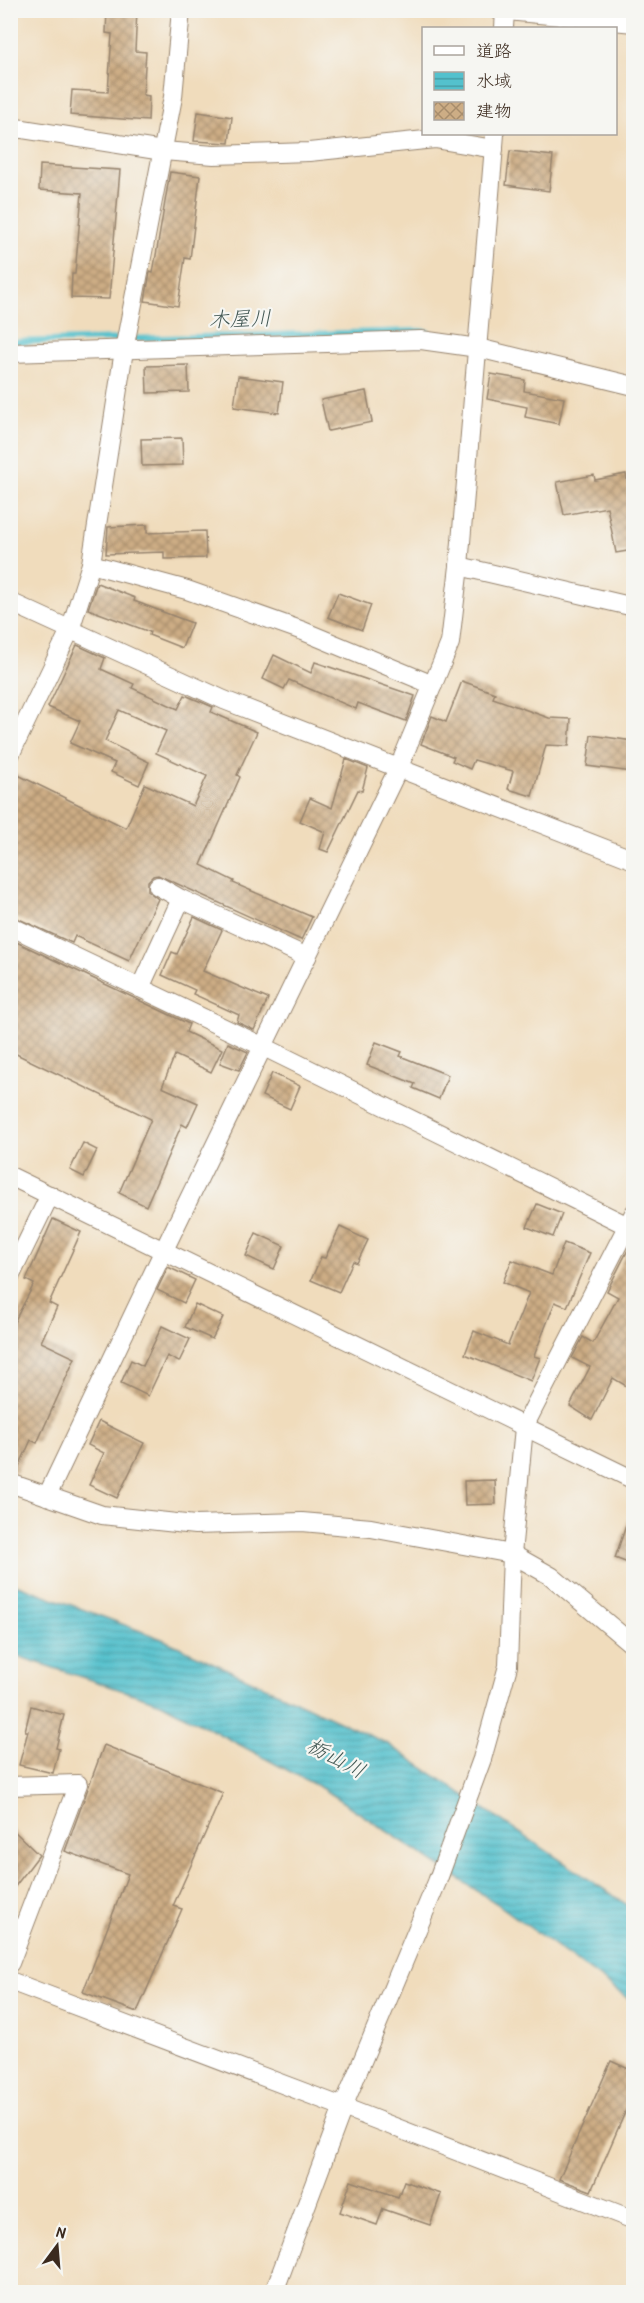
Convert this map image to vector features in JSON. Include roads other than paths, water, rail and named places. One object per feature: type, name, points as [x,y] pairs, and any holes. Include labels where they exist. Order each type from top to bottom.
[{"type":"street","points":[[10,755],[69,630],[91,564],[125,341],[173,97],[181,10]]},
{"type":"street","points":[[497,10],[633,23]]},
{"type":"street","points":[[504,27],[505,11]]},
{"type":"street","points":[[10,127],[163,151],[214,155],[309,152],[435,139],[495,141],[459,566],[450,643],[399,767],[47,1496]]},
{"type":"street","points":[[10,353],[125,341],[421,340],[478,348],[633,386]]},
{"type":"street","points":[[91,564],[187,590],[303,631],[433,685]]},
{"type":"street","points":[[459,566],[633,606]]},
{"type":"street","points":[[10,602],[224,699],[633,860]]},
{"type":"street","points":[[158,886],[181,899],[308,957]]},
{"type":"street","points":[[140,988],[181,899]]},
{"type":"street","points":[[10,926],[631,1222],[524,1427],[512,1554],[508,1666],[482,1759],[438,1882],[343,2107],[274,2292]]},
{"type":"street","points":[[10,1176],[633,1480]]},
{"type":"street","points":[[10,1277],[50,1195]]},
{"type":"street","points":[[10,1483],[102,1515],[195,1525],[302,1522],[371,1528],[512,1554],[551,1576],[588,1605],[633,1646]]},
{"type":"street","points":[[10,1786],[78,1784],[10,1963]]},
{"type":"street","points":[[10,1981],[633,2220]]},
{"type":"water","name":"栃山川","points":[[10,1582],[162,1639],[388,1744],[633,1909],[633,2002],[496,1903],[323,1789],[161,1703],[11,1654]]},
{"type":"waterway","name":"木屋川","points":[[10,342],[427,332]]}]
